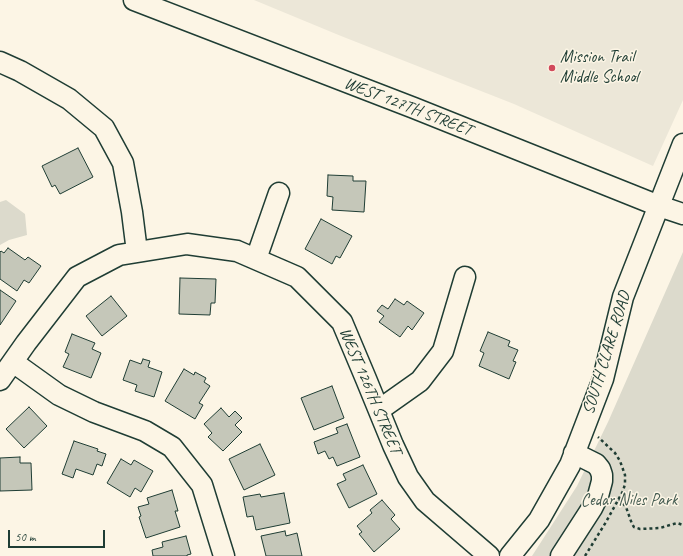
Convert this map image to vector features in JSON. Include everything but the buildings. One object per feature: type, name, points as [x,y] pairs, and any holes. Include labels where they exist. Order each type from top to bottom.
[{"type":"street","name":"WEST 127TH STREET","points":[[134,0],[429,114],[659,206],[683,214]]},
{"type":"street","points":[[0,62],[20,71],[69,99],[104,128],[123,162],[132,212],[137,252]]},
{"type":"street","name":"SOUTH CLARE ROAD","points":[[510,556],[538,520],[570,465],[603,379],[623,298],[683,144]]},
{"type":"street","points":[[256,259],[279,193]]},
{"type":"street","name":"WEST 126TH STREET","points":[[0,380],[26,343],[77,277],[119,254],[187,244],[237,250],[297,277],[342,322],[393,445],[408,477],[426,501],[489,556]]},
{"type":"street","points":[[379,410],[420,381],[443,351],[465,277]]},
{"type":"street","points":[[13,362],[59,394],[94,412],[145,431],[172,448],[202,484],[224,556]]},
{"type":"street","points":[[561,556],[592,508],[598,496],[602,481],[600,469],[596,464],[574,453]]},
{"type":"path","points":[[619,499],[626,507],[634,527],[640,529],[651,529],[677,524],[683,525]]},
{"type":"shaded area","name":"Mission Trail Middle School","points":[[254,0],[683,0],[683,100],[653,166],[514,104]]},
{"type":"green space","points":[[6,200],[25,214],[27,235],[9,240],[0,245],[0,202]]},
{"type":"green space","name":"Cedar Niles Park","points":[[683,252],[683,556],[532,556],[577,486],[608,422]]},
{"type":"place","name":"Mission Trail Middle School","points":[[552,68]]}]
